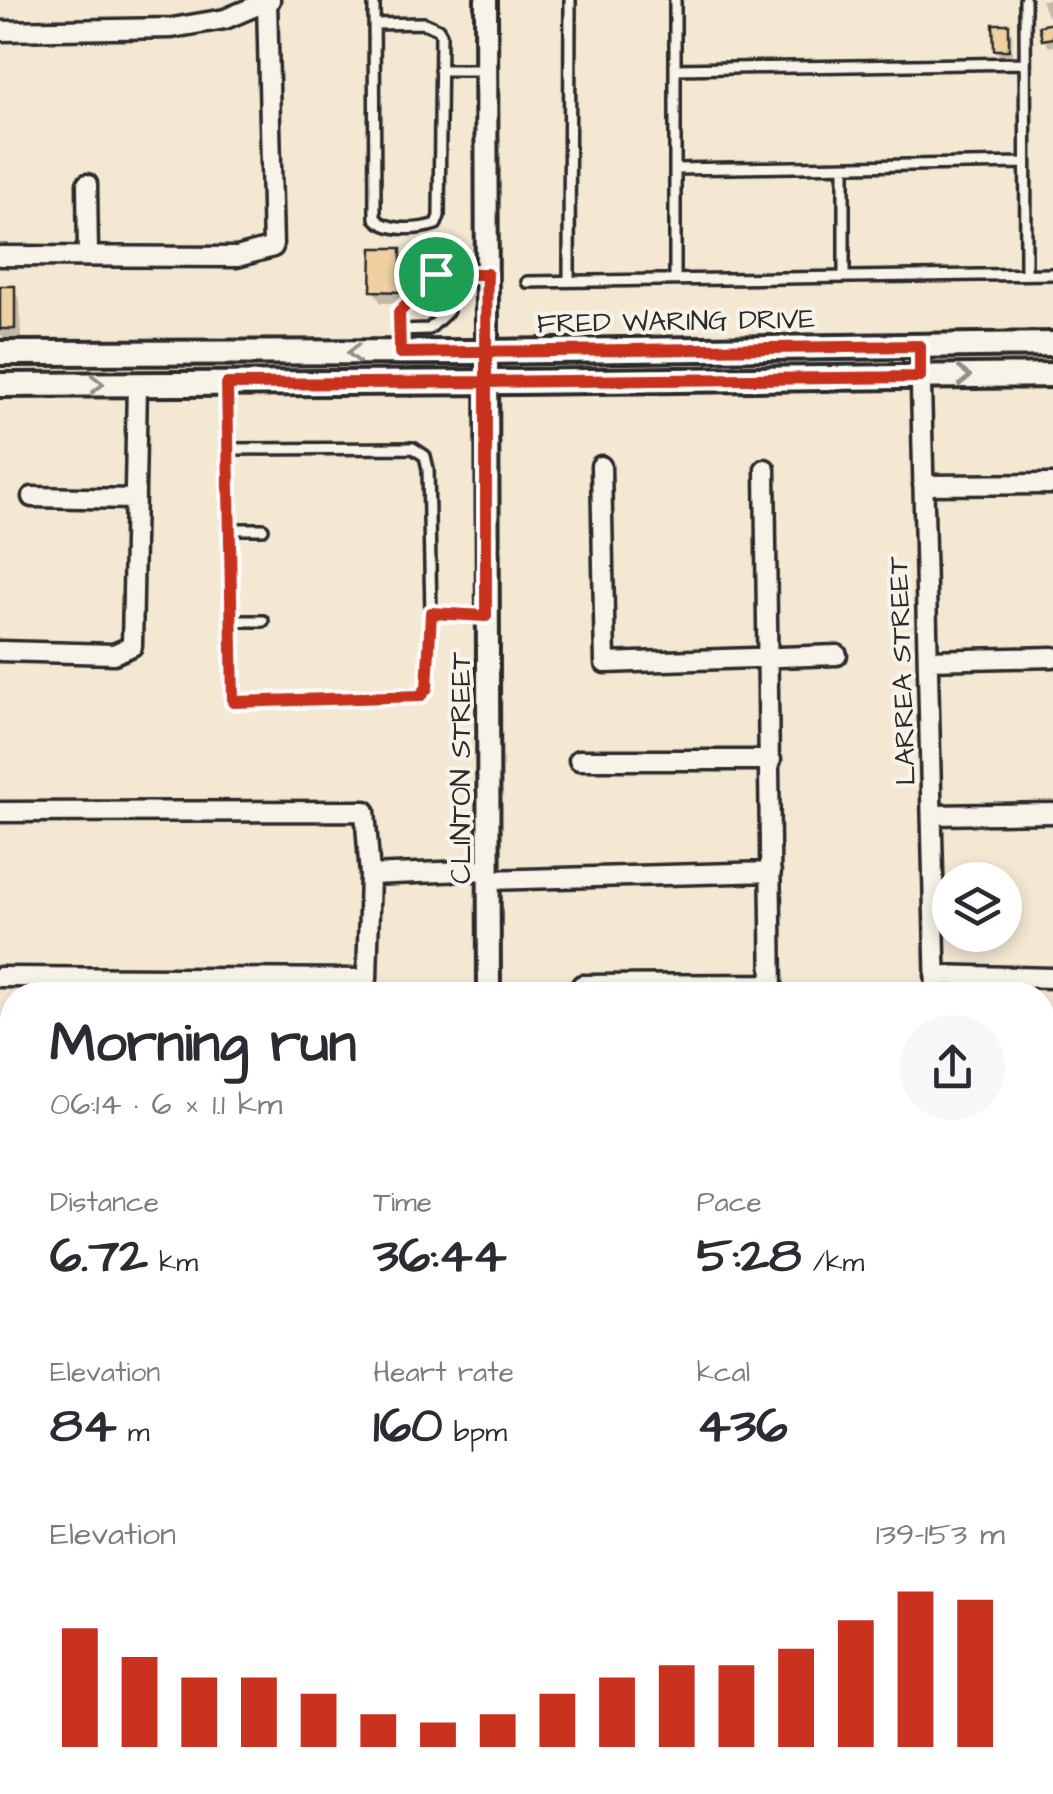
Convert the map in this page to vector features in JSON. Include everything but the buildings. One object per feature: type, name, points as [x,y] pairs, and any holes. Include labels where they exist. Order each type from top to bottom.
[{"type":"main road","name":"FRED WARING DRIVE","points":[[0,354],[400,341],[486,352],[1053,344]]},
{"type":"main road","points":[[0,384],[1053,375]]},
{"type":"street","points":[[0,31],[172,28],[224,19],[269,0],[273,247],[237,257],[0,256]]},
{"type":"street","name":"CLINTON STREET","points":[[486,0],[489,982]]},
{"type":"street","points":[[88,184],[88,256]]},
{"type":"street","name":"LARREA STREET","points":[[920,346],[935,982]]},
{"type":"street","points":[[0,650],[114,654],[132,646],[137,384]]},
{"type":"street","points":[[601,466],[605,663],[837,655]]},
{"type":"street","points":[[765,469],[772,982]]},
{"type":"street","points":[[923,486],[1053,484]]},
{"type":"street","points":[[32,498],[135,499]]},
{"type":"street","points":[[928,660],[1053,657]]},
{"type":"street","points":[[578,760],[771,760]]},
{"type":"street","points":[[0,812],[365,811],[370,875],[367,979],[0,977]]},
{"type":"street","points":[[933,815],[1053,813]]},
{"type":"street","points":[[370,875],[771,872]]},
{"type":"street","points":[[935,975],[1053,978]]},
{"type":"lane","points":[[374,0],[374,24],[375,218],[388,227],[426,227],[436,224],[439,216],[438,29],[424,23],[374,24]]},
{"type":"lane","points":[[569,280],[570,0]]},
{"type":"lane","points":[[675,0],[675,278]]},
{"type":"lane","points":[[1025,0],[1026,274]]},
{"type":"lane","points":[[675,69],[1025,63]]},
{"type":"lane","points":[[440,70],[486,70]]},
{"type":"lane","points":[[675,169],[1025,163]]},
{"type":"lane","points":[[844,168],[844,277]]},
{"type":"lane","points":[[448,274],[448,311],[429,329],[400,341],[399,312],[436,274],[448,274],[487,274]]},
{"type":"lane","points":[[527,282],[1053,274]]},
{"type":"lane","points":[[227,384],[228,449],[232,621],[233,702],[420,696],[427,688],[431,613],[425,456],[413,448],[228,449]]},
{"type":"lane","points":[[230,529],[263,529]]},
{"type":"lane","points":[[431,613],[486,616]]},
{"type":"lane","points":[[232,621],[264,621]]},
{"type":"route","points":[[436,274],[399,312],[400,353],[486,352],[920,346],[920,377],[486,382],[486,616],[431,613],[427,688],[420,696],[233,702],[227,384],[486,382],[486,352],[486,328],[487,274],[436,274]]}]
